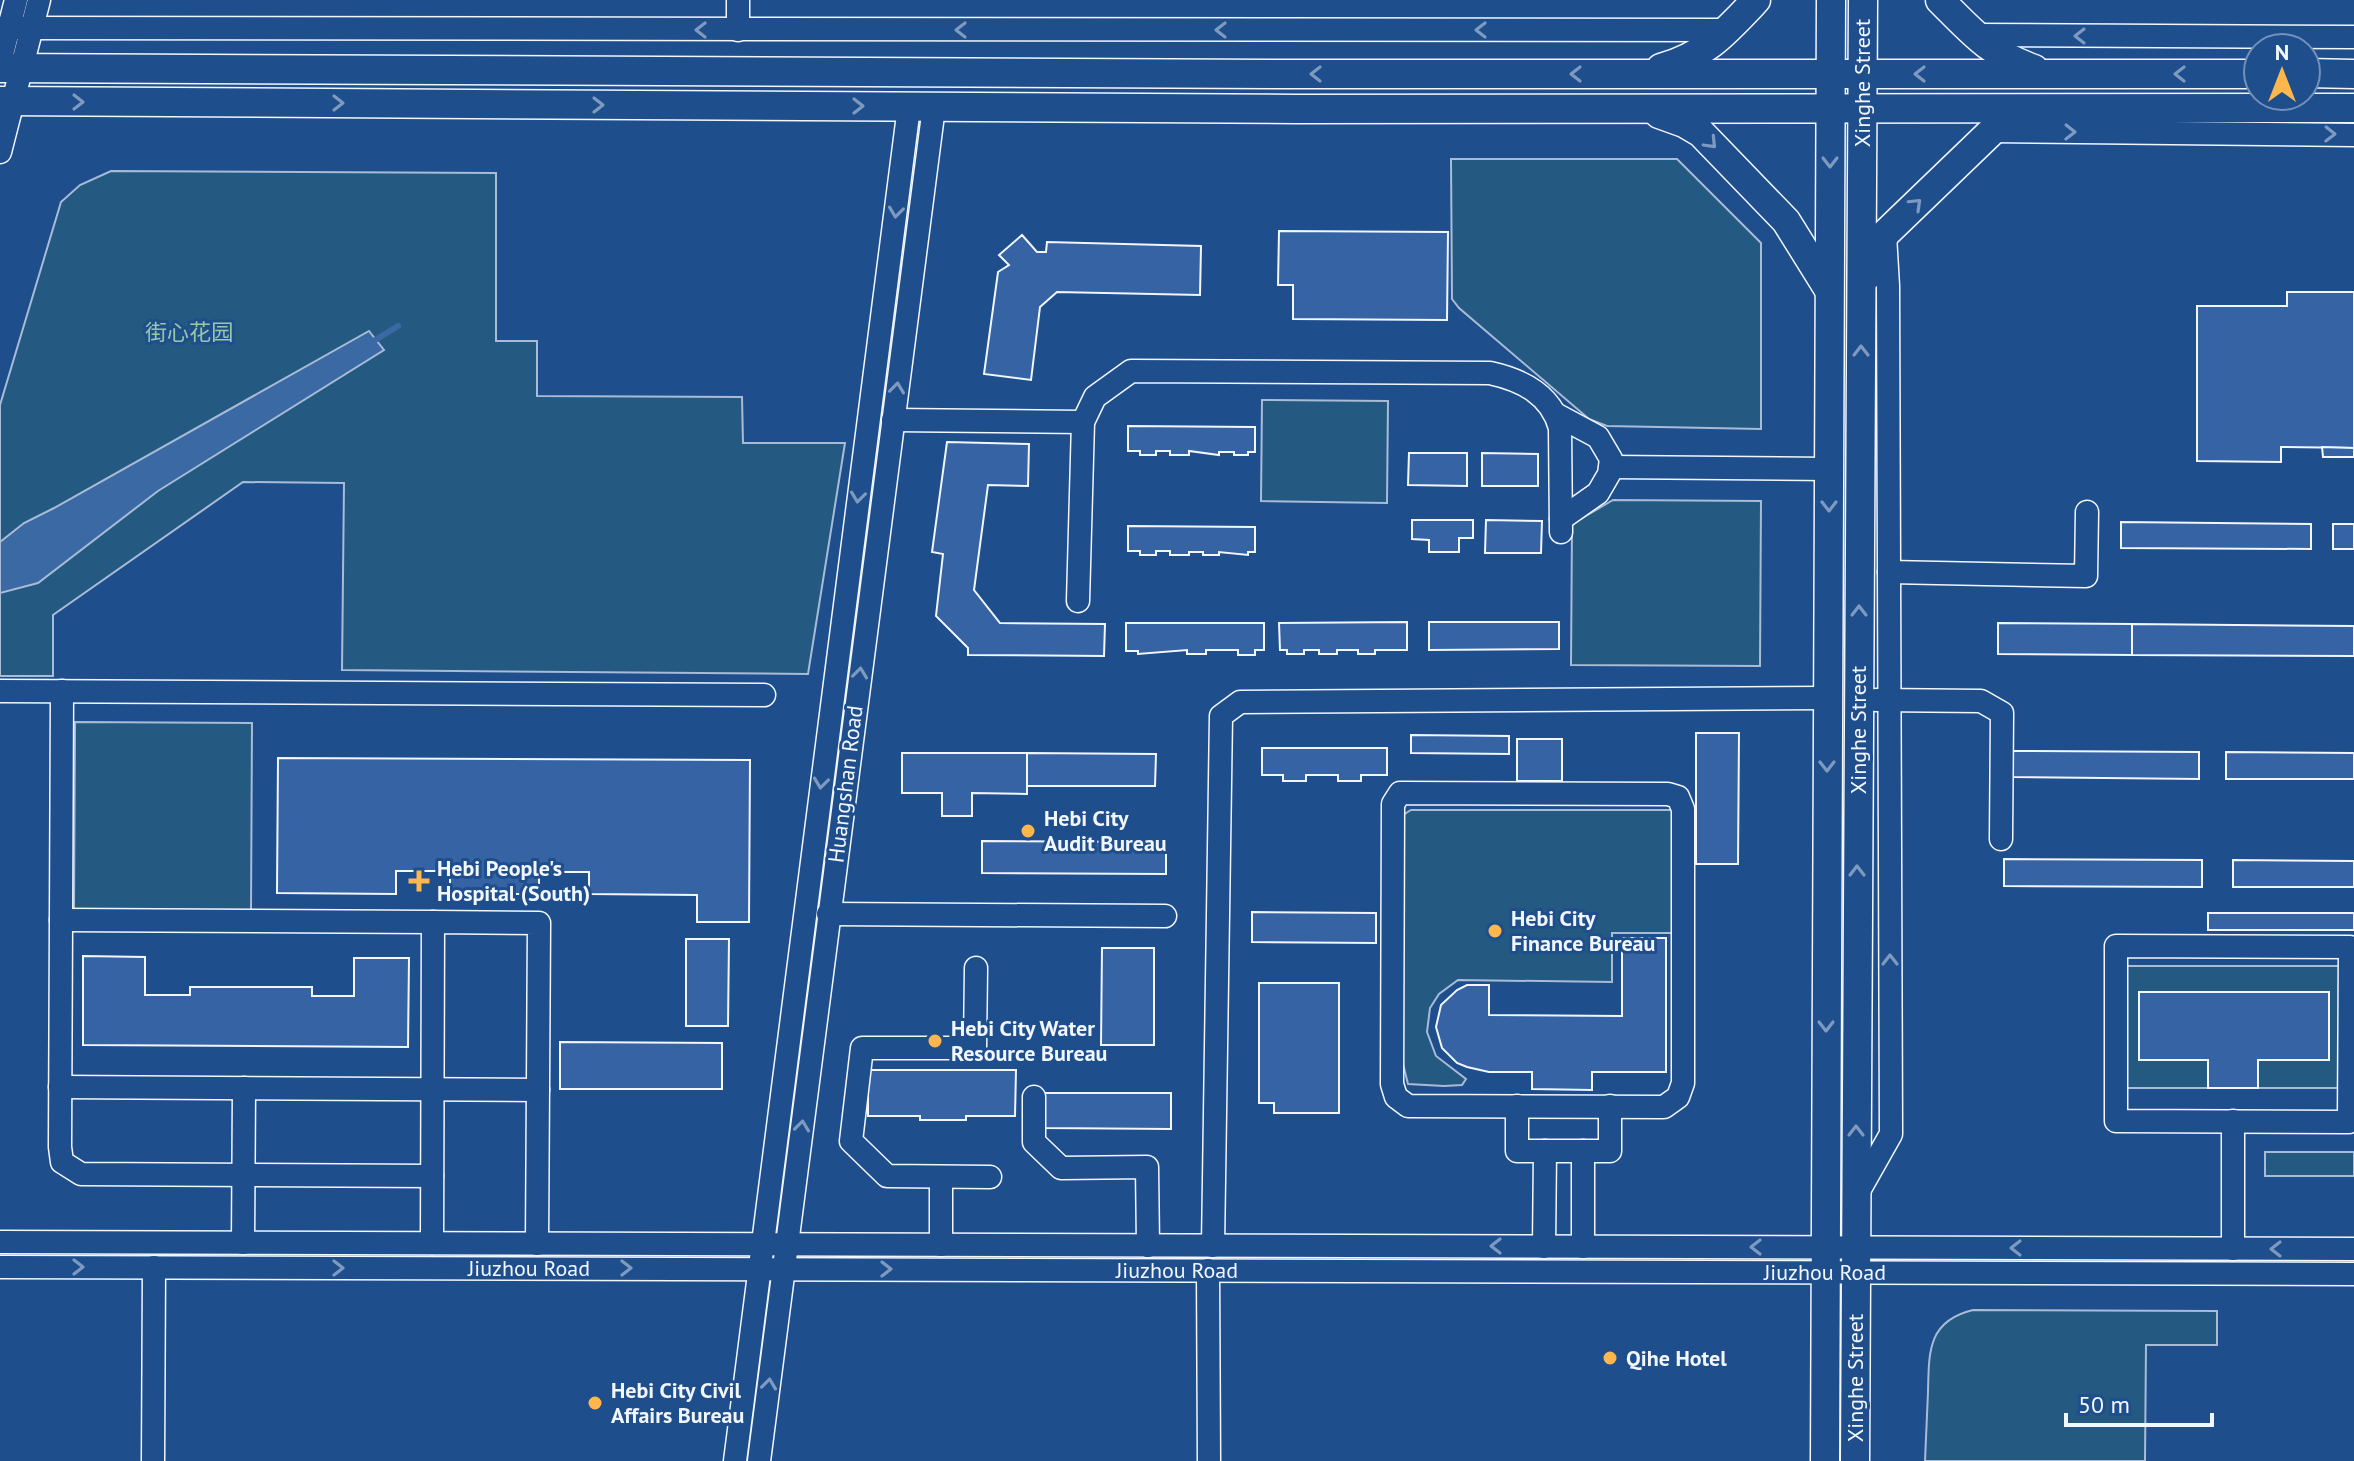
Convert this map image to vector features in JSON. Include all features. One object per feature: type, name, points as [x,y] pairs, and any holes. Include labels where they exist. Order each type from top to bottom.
[{"type":"main road","points":[[1638,74],[1677,63],[1710,47],[1756,0]]},
{"type":"main road","name":"Xinghe Street","points":[[1825,1461],[1831,0]]},
{"type":"main road","name":"Xinghe Street","points":[[1855,1461],[1863,0]]},
{"type":"main road","points":[[1940,0],[1984,45],[2006,59],[2046,74]]},
{"type":"main road","points":[[7,66],[2242,74]]},
{"type":"main road","points":[[2322,73],[2354,74]]},
{"type":"main road","points":[[6,101],[922,107],[2354,108]]},
{"type":"main road","points":[[1643,108],[1684,123],[1701,133],[1786,221],[1830,291]]},
{"type":"main road","points":[[1861,292],[1885,234],[1992,131],[2036,108]]},
{"type":"street","points":[[0,152],[6,101],[4,28],[16,0]]},
{"type":"street","points":[[7,66],[32,28],[39,0]]},
{"type":"street","points":[[738,0],[738,30]]},
{"type":"street","points":[[4,28],[1727,30]]},
{"type":"street","points":[[1975,35],[2354,37]]},
{"type":"street","name":"Huangshan Road","points":[[759,1461],[893,420],[922,107]]},
{"type":"street","name":"Huangshan Road","points":[[735,1461],[762,1244],[922,107]]},
{"type":"street","points":[[1992,131],[2354,135]]},
{"type":"street","points":[[1855,1197],[1891,1134],[1888,286],[1885,234]]},
{"type":"street","points":[[1078,601],[1083,422],[1095,397],[1131,371],[1490,373],[1510,377],[1538,391],[1557,415],[1598,437],[1611,459],[1611,467],[1598,493],[1561,525],[1560,428],[1557,415]]},
{"type":"street","points":[[893,420],[1083,422]]},
{"type":"street","points":[[1611,467],[1829,469]]},
{"type":"street","points":[[1889,572],[2086,576],[2087,512]]},
{"type":"street","points":[[0,691],[764,695]]},
{"type":"street","points":[[62,691],[62,1162],[81,1174],[432,1176]]},
{"type":"street","points":[[1213,1246],[1221,716],[1229,708],[1240,702],[1828,698]]},
{"type":"street","points":[[1859,700],[1981,701],[2002,713],[2001,839]]},
{"type":"street","points":[[1400,793],[1668,794],[1678,797],[1683,809],[1683,1083],[1678,1097],[1664,1107],[1610,1106],[1408,1106],[1396,1097],[1392,1084],[1393,804],[1400,793]]},
{"type":"street","points":[[828,914],[1165,916]]},
{"type":"street","points":[[61,920],[539,923],[537,1244]]},
{"type":"street","points":[[432,1243],[433,922]]},
{"type":"street","points":[[2116,946],[2350,947],[2352,957],[2349,1122],[2116,1121],[2116,946]]},
{"type":"street","points":[[976,968],[975,1048],[862,1048],[851,1141],[887,1176],[990,1177]]},
{"type":"street","points":[[60,1087],[538,1090]]},
{"type":"street","points":[[243,1243],[244,1088]]},
{"type":"street","points":[[1034,1097],[1034,1142],[1061,1168],[1147,1167],[1148,1246]]},
{"type":"street","points":[[1517,1106],[1517,1151],[1610,1151],[1610,1106]]},
{"type":"street","points":[[2233,1121],[2233,1249]]},
{"type":"street","points":[[1544,1247],[1545,1151]]},
{"type":"street","points":[[1583,1151],[1583,1247]]},
{"type":"street","points":[[941,1177],[941,1245]]},
{"type":"street","name":"Jiuzhou Road","points":[[0,1242],[1583,1247],[1825,1260]]},
{"type":"street","name":"Jiuzhou Road","points":[[1855,1260],[2233,1249],[2354,1249]]},
{"type":"street","name":"Jiuzhou Road","points":[[0,1267],[1208,1270],[1855,1260],[2354,1274]]},
{"type":"street","points":[[153,1461],[154,1267]]},
{"type":"street","points":[[1208,1270],[1209,1461]]},
{"type":"green space","points":[[1451,159],[1677,159],[1761,243],[1761,429],[1607,426],[1589,419],[1459,308],[1452,299]]},
{"type":"green space","name":"街心花园","points":[[111,171],[496,173],[496,341],[537,341],[537,396],[742,397],[743,443],[845,443],[808,674],[342,670],[344,483],[243,482],[53,615],[53,676],[0,676],[0,405],[61,202],[80,185]]},
{"type":"green space","points":[[1262,400],[1388,401],[1387,503],[1261,501]]},
{"type":"green space","points":[[1613,500],[1761,501],[1760,666],[1571,665],[1572,524]]},
{"type":"green space","points":[[75,722],[252,723],[251,912],[74,911]]},
{"type":"green space","points":[[1411,810],[1671,810],[1675,814],[1676,933],[1612,933],[1612,982],[1458,980],[1439,994],[1430,1008],[1427,1032],[1436,1056],[1466,1079],[1462,1085],[1408,1084],[1400,1052],[1403,815]]},
{"type":"green space","points":[[2127,966],[2340,966],[2339,1088],[2258,1088],[2258,1060],[2329,1060],[2329,993],[2140,992],[2139,1060],[2208,1060],[2208,1088],[2127,1088]]},
{"type":"green space","points":[[2265,1152],[2354,1152],[2354,1176],[2265,1176]]},
{"type":"green space","points":[[1973,1310],[2217,1311],[2217,1345],[2146,1345],[2145,1461],[1925,1461],[1929,1364],[1934,1340],[1947,1322]]},
{"type":"shaded area","points":[[369,331],[384,350],[158,491],[38,583],[0,593],[0,542],[24,523]]},
{"type":"building","points":[[1279,231],[1448,232],[1447,320],[1293,319],[1293,285],[1278,285]]},
{"type":"building","points":[[1022,235],[1037,252],[1046,252],[1047,242],[1201,246],[1200,295],[1057,292],[1040,307],[1031,380],[984,374],[998,272],[1009,265],[999,255]]},
{"type":"building","points":[[2287,292],[2354,292],[2354,448],[2281,447],[2281,462],[2197,461],[2197,306],[2287,306]]},
{"type":"building","points":[[1128,426],[1255,427],[1255,452],[1234,455],[1234,452],[1219,452],[1219,455],[1189,451],[1189,455],[1170,455],[1170,451],[1156,451],[1156,455],[1140,455],[1140,451],[1128,451]]},
{"type":"building","points":[[947,442],[1029,444],[1028,486],[988,485],[974,590],[1000,623],[1105,624],[1104,656],[968,655],[968,648],[936,616],[943,554],[932,552]]},
{"type":"building","points":[[2322,447],[2354,448],[2354,457],[2323,457]]},
{"type":"building","points":[[1409,453],[1467,453],[1467,486],[1408,485]]},
{"type":"building","points":[[1482,453],[1538,454],[1538,486],[1482,486]]},
{"type":"building","points":[[1412,520],[1473,520],[1473,538],[1459,538],[1459,552],[1429,552],[1429,540],[1412,539]]},
{"type":"building","points":[[1486,520],[1542,521],[1541,553],[1485,553]]},
{"type":"building","points":[[2121,522],[2311,524],[2311,549],[2121,548]]},
{"type":"building","points":[[2333,524],[2354,524],[2354,549],[2333,549]]},
{"type":"building","points":[[1128,526],[1255,527],[1255,552],[1248,552],[1248,555],[1189,552],[1189,555],[1170,555],[1170,551],[1156,551],[1156,555],[1140,555],[1140,551],[1128,551]]},
{"type":"building","points":[[1407,622],[1407,650],[1375,650],[1375,654],[1358,654],[1358,650],[1337,650],[1337,654],[1319,654],[1319,650],[1304,650],[1304,654],[1287,654],[1287,650],[1280,650],[1279,623]]},
{"type":"building","points":[[1429,622],[1559,622],[1559,649],[1429,650]]},
{"type":"building","points":[[1126,623],[1264,623],[1264,650],[1255,650],[1255,655],[1238,655],[1238,650],[1206,650],[1206,654],[1187,654],[1187,650],[1138,654],[1138,651],[1126,651]]},
{"type":"building","points":[[1998,623],[2132,624],[2132,655],[1998,654]]},
{"type":"building","points":[[2132,624],[2354,626],[2354,656],[2132,655]]},
{"type":"building","points":[[1696,733],[1739,733],[1738,864],[1696,864]]},
{"type":"building","points":[[1411,735],[1509,736],[1509,754],[1411,753]]},
{"type":"building","points":[[1517,739],[1562,739],[1562,781],[1517,781]]},
{"type":"building","points":[[1262,748],[1387,748],[1387,775],[1361,775],[1361,781],[1338,781],[1338,775],[1306,775],[1306,781],[1283,781],[1283,775],[1262,775]]},
{"type":"building","points":[[2013,751],[2199,752],[2199,779],[2013,777]]},
{"type":"building","points":[[2226,752],[2354,753],[2354,779],[2226,779]]},
{"type":"building","points":[[902,753],[1027,753],[1027,794],[972,793],[972,816],[942,816],[942,793],[902,793]]},
{"type":"building","points":[[1027,753],[1156,754],[1155,786],[1027,786]]},
{"type":"building","points":[[278,758],[750,760],[749,922],[697,922],[697,895],[589,894],[589,872],[539,872],[539,894],[450,894],[450,871],[396,871],[396,894],[277,893]]},
{"type":"building","points":[[982,841],[1166,842],[1166,874],[982,873]]},
{"type":"building","points":[[2004,859],[2202,860],[2202,887],[2004,886]]},
{"type":"building","points":[[2233,860],[2354,861],[2354,887],[2233,887]]},
{"type":"building","points":[[1252,912],[1376,913],[1376,943],[1252,942]]},
{"type":"building","points":[[2208,913],[2354,913],[2354,930],[2208,930]]},
{"type":"building","points":[[1622,938],[1666,938],[1666,1072],[1592,1072],[1592,1090],[1532,1089],[1532,1072],[1489,1072],[1467,1067],[1457,1063],[1442,1048],[1436,1027],[1441,1005],[1467,985],[1489,985],[1489,1015],[1622,1016]]},
{"type":"building","points":[[686,939],[729,939],[728,1026],[686,1026]]},
{"type":"building","points":[[1102,948],[1154,948],[1154,1045],[1101,1045]]},
{"type":"building","points":[[83,956],[145,957],[145,995],[190,995],[190,987],[312,987],[312,996],[354,996],[354,958],[409,958],[408,1047],[83,1045]]},
{"type":"building","points":[[1259,983],[1339,983],[1339,1113],[1274,1113],[1274,1103],[1259,1103]]},
{"type":"building","points":[[2139,992],[2329,992],[2329,1060],[2258,1060],[2258,1088],[2208,1088],[2208,1060],[2139,1060]]},
{"type":"building","points":[[560,1042],[722,1043],[722,1089],[560,1089]]},
{"type":"building","points":[[868,1070],[1016,1070],[1015,1116],[920,1120],[920,1116],[868,1116]]},
{"type":"building","points":[[1043,1093],[1171,1093],[1171,1129],[1043,1128]]},
{"type":"waterway","points":[[372,342],[398,326]]},
{"type":"place","name":"Hebi City Audit Bureau","points":[[1028,831]]},
{"type":"place","name":"Hebi People's Hospital (South)","points":[[419,881]]},
{"type":"place","name":"Hebi City Finance Bureau","points":[[1495,931]]},
{"type":"place","name":"Hebi City Water Resource Bureau","points":[[935,1041]]},
{"type":"place","name":"Qihe Hotel","points":[[1610,1358]]},
{"type":"place","name":"Hebi City Civil Affairs Bureau","points":[[595,1403]]}]
